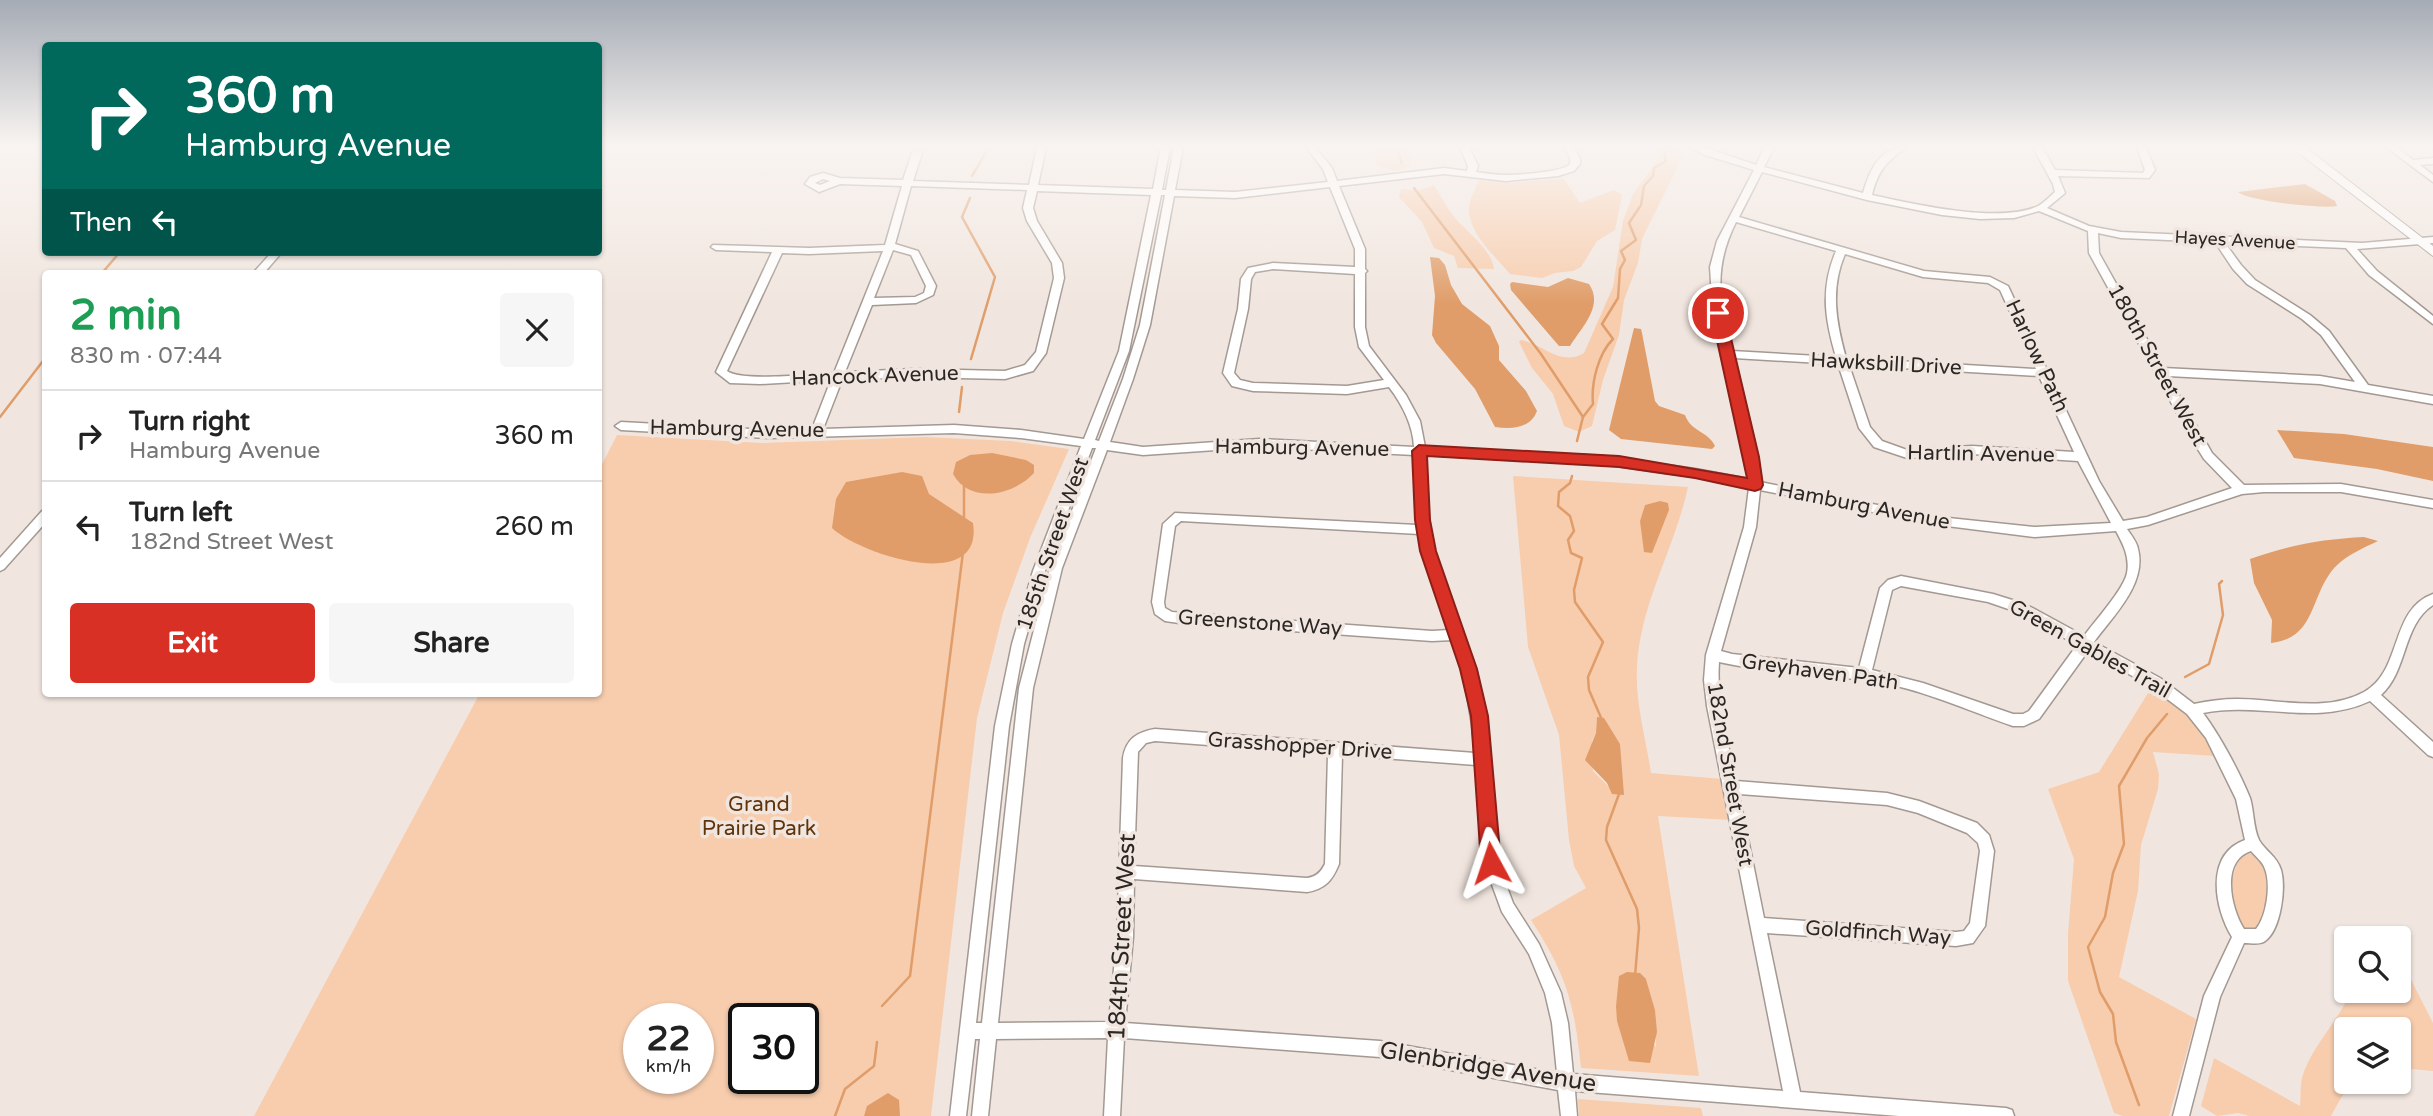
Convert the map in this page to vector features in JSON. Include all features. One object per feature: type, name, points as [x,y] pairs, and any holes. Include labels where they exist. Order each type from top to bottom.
[{"type":"main road","points":[[2365,199],[2433,252]]},
{"type":"main road","points":[[2380,199],[2433,240]]},
{"type":"street","points":[[817,432],[889,248],[903,199]]},
{"type":"street","name":"Hancock Avenue","points":[[778,250],[722,366],[725,377],[760,380],[955,372],[1004,375],[1024,371],[1033,365],[1041,354],[1059,278],[1057,263],[1029,212],[1031,199]]},
{"type":"street","name":"185th Street West","points":[[958,1116],[1007,695],[1039,571],[1145,325],[1163,199]]},
{"type":"street","points":[[1340,199],[1357,238],[1361,256],[1361,338],[1367,353],[1410,412],[1417,430],[1424,530],[1430,558],[1475,693],[1494,874],[1507,907],[1534,949],[1553,993],[1560,1023],[1569,1116]]},
{"type":"street","name":"182nd Street West","points":[[1742,199],[1722,241],[1715,267],[1716,302],[1755,485],[1751,527],[1713,655],[1712,693],[1793,1100]]},
{"type":"street","points":[[1875,199],[1900,206],[1944,212],[2007,215],[2042,209],[2053,199]]},
{"type":"street","name":"Hayes Avenue","points":[[2042,209],[2093,230],[2121,235],[2348,246],[2379,246],[2433,240]]},
{"type":"street","name":"Harlow Path","points":[[1733,218],[1923,274],[1983,279],[1999,284],[2007,292],[2082,457],[2121,526]]},
{"type":"street","name":"180th Street West","points":[[2093,230],[2094,253],[2208,456],[2241,490]]},
{"type":"street","points":[[2218,240],[2251,282],[2306,317],[2325,333],[2364,387]]},
{"type":"street","points":[[2348,246],[2373,273],[2433,321]]},
{"type":"street","points":[[716,247],[778,250],[903,248],[915,253],[931,286],[930,292],[916,300],[866,302]]},
{"type":"street","name":"Hartlin Avenue","points":[[1841,251],[1830,277],[1830,316],[1867,432],[1873,440],[1889,450],[1907,454],[1972,450],[2082,457]]},
{"type":"street","points":[[261,270],[273,256]]},
{"type":"street","points":[[1362,271],[1266,266],[1252,270],[1246,279],[1228,373],[1236,383],[1253,387],[1354,390],[1390,383]]},
{"type":"street","name":"Hawksbill Drive","points":[[1728,354],[2044,373]]},
{"type":"street","points":[[2161,372],[2308,380],[2433,400]]},
{"type":"street","name":"Hamburg Avenue","points":[[621,426],[769,434],[954,429],[1155,451],[1249,443],[1619,462],[1695,473],[1978,527],[2053,532],[2148,521],[2241,490],[2292,486],[2333,487],[2433,504]]},
{"type":"street","name":"185th Street West","points":[[980,1116],[1026,688],[1056,568],[1095,444]]},
{"type":"street","name":"Greenstone Way","points":[[1424,530],[1179,516],[1169,524],[1159,610],[1169,617],[1179,618],[1432,636],[1456,635]]},
{"type":"street","points":[[0,566],[42,519]]},
{"type":"street","name":"Greyhaven Path","points":[[1713,655],[1757,665],[1864,674],[1913,685],[2012,720],[2024,720],[2034,715],[2131,579],[2134,566],[2132,548],[2121,526]]},
{"type":"street","name":"Green Gables Trail","points":[[1864,674],[1886,588],[1898,581],[2000,600],[2032,612],[2165,688],[2192,709],[2211,734],[2243,799],[2253,844],[2272,865],[2276,899],[2273,917],[2263,934],[2240,936]]},
{"type":"street","points":[[2192,709],[2220,704],[2325,708],[2372,695],[2391,671],[2411,619],[2423,604],[2433,599]]},
{"type":"street","points":[[2372,695],[2433,751]]},
{"type":"street","name":"Grasshopper Drive","points":[[1130,758],[1132,746],[1146,736],[1483,760]]},
{"type":"street","points":[[1127,872],[1307,885],[1320,882],[1326,877],[1332,864],[1335,750]]},
{"type":"street","name":"184th Street West","points":[[1112,1116],[1123,958],[1130,758]]},
{"type":"street","name":"Goldfinch Way","points":[[1730,787],[1855,794],[1903,802],[1968,826],[1979,834],[1987,848],[1977,926],[1968,938],[1758,925]]},
{"type":"street","points":[[2180,1116],[2213,996],[2240,936],[2226,910],[2225,882],[2229,865],[2237,851],[2253,844]]},
{"type":"street","name":"Glenbridge Avenue","points":[[969,1031],[1116,1030],[1380,1049],[1520,1077],[1566,1082],[2006,1116]]},
{"type":"green space","points":[[1401,199],[1443,199],[1457,220],[1483,246],[1494,269],[1458,268],[1454,256],[1434,248],[1422,222]]},
{"type":"green space","points":[[1577,199],[1580,203],[1590,199],[1621,199],[1615,230],[1597,241],[1581,267],[1542,278],[1510,274],[1477,235],[1470,216],[1471,200]]},
{"type":"green space","points":[[1631,199],[1662,199],[1642,239],[1638,263],[1624,300],[1619,335],[1603,380],[1592,426],[1579,432],[1564,426],[1553,394],[1532,368],[1519,342],[1521,340],[1568,358],[1584,353],[1613,287],[1623,221]]},
{"type":"green space","name":"Grand Prairie Park","points":[[617,435],[762,443],[925,437],[1011,441],[1069,449],[1030,538],[1003,613],[977,718],[931,1116],[254,1116],[478,697],[602,697],[602,464]]},
{"type":"green space","points":[[1513,476],[1688,487],[1644,621],[1637,680],[1651,773],[1723,779],[1731,820],[1658,816],[1699,1076],[1581,1068],[1567,990],[1553,957],[1531,920],[1586,888],[1574,866],[1569,840],[1559,735],[1528,647]],"holes":[[[1660,501],[1669,510],[1652,548],[1640,521],[1645,505]],[[1597,718],[1605,723],[1620,744],[1610,788],[1593,771],[1592,741],[1596,733]],[[1646,979],[1655,1010],[1656,1047],[1616,1006],[1620,984]]]},
{"type":"green space","points":[[2153,685],[2189,716],[2215,756],[2153,752],[2159,774],[2158,789],[2141,845],[2138,891],[2119,977],[2196,1019],[2169,1116],[2123,1116],[2114,1113],[2068,981],[2068,934],[2074,859],[2048,789],[2099,772]]},
{"type":"green space","points":[[2245,852],[2261,857],[2269,885],[2268,902],[2257,929],[2245,929],[2237,923],[2233,913],[2231,886],[2234,872]]},
{"type":"green space","points":[[2411,980],[2433,1023],[2433,1071],[2411,1069],[2411,1017],[2337,1017],[2345,1003],[2411,1003]]},
{"type":"green space","points":[[2334,1021],[2334,1094],[2343,1094],[2331,1116],[2249,1116],[2238,1113],[2217,1116],[2201,1106],[2214,1058],[2300,1106],[2301,1081],[2318,1044]]},
{"type":"green space","points":[[1578,1099],[1701,1108],[1703,1116],[1579,1116]]},
{"type":"shaded area","points":[[2261,199],[2332,199],[2337,206],[2317,206]]},
{"type":"shaded area","points":[[1430,257],[1439,258],[1445,265],[1451,285],[1462,304],[1490,326],[1499,346],[1499,360],[1526,391],[1537,411],[1525,424],[1514,428],[1495,427],[1475,389],[1436,343],[1432,335],[1435,296]]},
{"type":"shaded area","points":[[1568,278],[1589,284],[1593,292],[1593,308],[1570,346],[1559,346],[1511,290],[1510,284],[1512,282],[1548,287]]},
{"type":"shaded area","points":[[1634,328],[1641,329],[1655,401],[1659,406],[1685,415],[1691,425],[1712,441],[1715,446],[1712,449],[1621,439],[1609,430]]},
{"type":"shaded area","points":[[2277,430],[2344,434],[2433,447],[2433,481],[2377,469],[2294,458]]},
{"type":"shaded area","points":[[992,453],[1026,460],[1034,465],[1034,473],[1015,487],[992,493],[970,490],[953,474],[956,462],[970,455]]},
{"type":"shaded area","points":[[902,472],[922,476],[929,494],[973,523],[971,545],[959,558],[940,563],[891,557],[846,538],[832,528],[836,499],[846,482]]},
{"type":"shaded area","points":[[1660,501],[1668,503],[1669,510],[1652,553],[1644,552],[1640,521],[1645,505]]},
{"type":"shaded area","points":[[2364,537],[2378,541],[2350,555],[2335,567],[2320,590],[2305,624],[2297,633],[2271,643],[2272,620],[2254,583],[2250,559],[2306,544]]},
{"type":"shaded area","points":[[1597,717],[1604,718],[1620,744],[1624,795],[1612,794],[1607,783],[1585,760],[1596,733]]},
{"type":"shaded area","points":[[1627,972],[1640,973],[1646,979],[1655,1010],[1657,1032],[1650,1063],[1629,1061],[1617,1021],[1619,976]]},
{"type":"shaded area","points":[[888,1093],[899,1100],[900,1116],[864,1116],[867,1106]]},
{"type":"waterway","points":[[970,199],[962,217],[995,277],[971,359]]},
{"type":"waterway","points":[[1422,199],[1541,354],[1583,417]]},
{"type":"waterway","points":[[1583,417],[1593,404],[1594,378],[1603,353],[1613,339],[1602,324],[1618,298],[1620,269],[1625,260],[1621,251],[1636,240],[1629,223],[1642,199]]},
{"type":"waterway","points":[[105,270],[117,256]]},
{"type":"waterway","points":[[0,417],[42,362]]},
{"type":"waterway","points":[[959,412],[962,387]]},
{"type":"waterway","points":[[1577,441],[1583,417]]},
{"type":"waterway","points":[[1572,476],[1570,483],[1559,492],[1558,506],[1570,516],[1574,531],[1568,540],[1571,553],[1582,558],[1574,590],[1575,602],[1603,642],[1588,677],[1589,690],[1602,720]]},
{"type":"waterway","points":[[964,486],[964,518]]},
{"type":"waterway","points":[[882,1006],[910,976],[963,552]]},
{"type":"waterway","points":[[2185,677],[2209,664],[2223,615],[2219,584],[2222,581]]},
{"type":"waterway","points":[[2139,1105],[2116,1042],[2113,1014],[2100,992],[2088,947],[2105,917],[2113,873],[2124,844],[2119,786],[2147,738],[2167,714]]},
{"type":"waterway","points":[[1619,794],[1607,827],[1606,840],[1637,909],[1639,928],[1635,976]]},
{"type":"waterway","points":[[835,1116],[845,1089],[874,1066],[877,1042]]},
{"type":"route","points":[[1491,863],[1481,730],[1475,693],[1428,551],[1422,520],[1419,451],[1636,463],[1755,485],[1752,457],[1718,313]]}]
